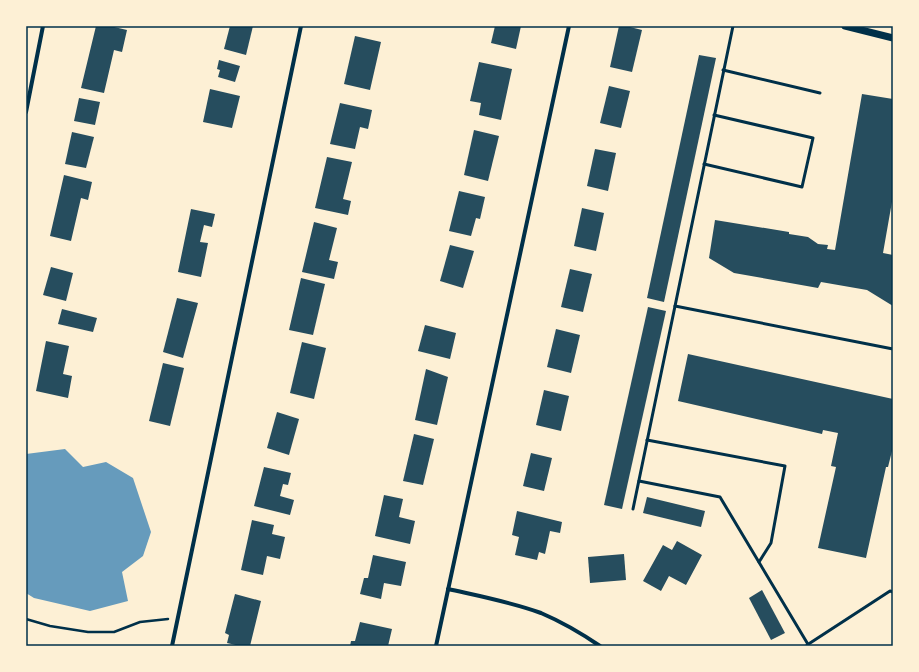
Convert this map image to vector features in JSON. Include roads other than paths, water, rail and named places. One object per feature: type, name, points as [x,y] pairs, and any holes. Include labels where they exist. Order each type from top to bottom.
[{"type":"street","points":[[26,112],[43,26]]},
{"type":"street","points":[[172,646],[301,26]]},
{"type":"street","points":[[436,646],[570,26]]},
{"type":"street","points":[[845,26],[893,38]]},
{"type":"street","points":[[448,589],[502,601],[541,613],[578,631],[600,646]]},
{"type":"lane","points":[[633,509],[733,26]]},
{"type":"lane","points":[[724,70],[820,93]]},
{"type":"lane","points":[[704,164],[802,187],[813,138],[714,115]]},
{"type":"lane","points":[[675,306],[893,349]]},
{"type":"lane","points":[[647,440],[785,466],[771,543],[759,562]]},
{"type":"lane","points":[[639,481],[720,497],[808,645],[890,592],[893,592]]},
{"type":"water","points":[[65,449],[83,467],[106,462],[133,478],[151,532],[143,556],[122,572],[128,601],[90,611],[34,598],[26,593],[26,454]]}]
